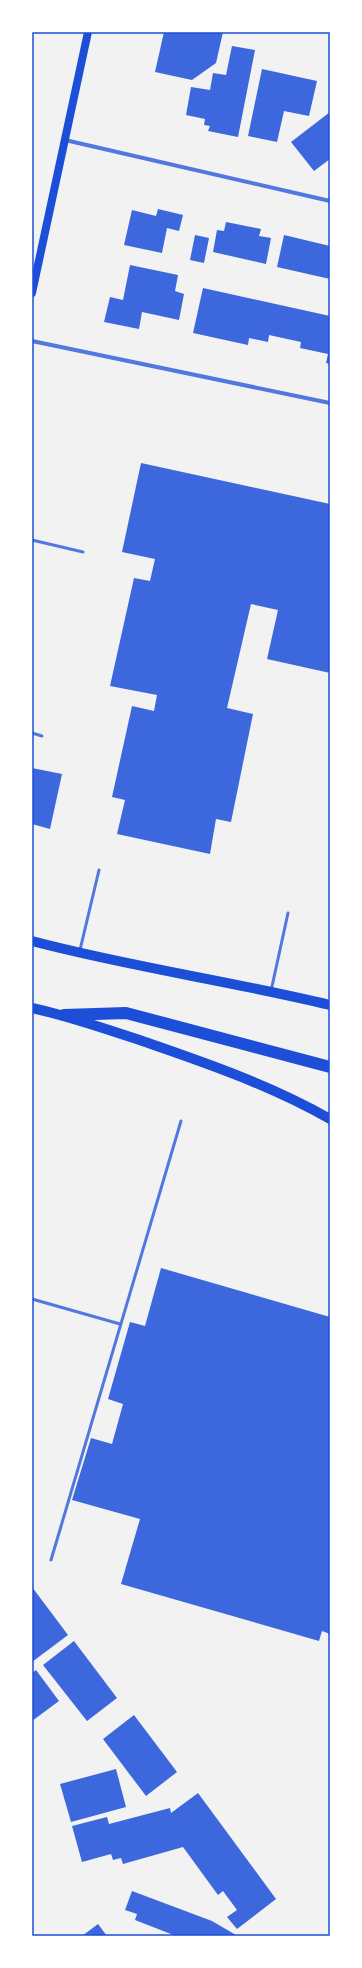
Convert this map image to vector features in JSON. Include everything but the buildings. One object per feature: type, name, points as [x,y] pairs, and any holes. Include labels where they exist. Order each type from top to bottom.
[{"type":"highway","points":[[64,1015],[126,1014],[330,1067]]},
{"type":"main road","points":[[32,293],[88,32]]},
{"type":"main road","points":[[32,942],[79,954],[271,991],[330,1005]]},
{"type":"main road","points":[[32,1008],[64,1015],[213,1065],[299,1101],[330,1119]]},
{"type":"street","points":[[65,140],[330,201]]},
{"type":"street","points":[[32,341],[330,403]]},
{"type":"lane","points":[[32,540],[83,552]]},
{"type":"lane","points":[[32,733],[42,736]]},
{"type":"lane","points":[[79,954],[99,870]]},
{"type":"lane","points":[[271,991],[288,913]]},
{"type":"lane","points":[[51,1560],[181,1121]]},
{"type":"lane","points":[[32,1299],[120,1324]]}]
